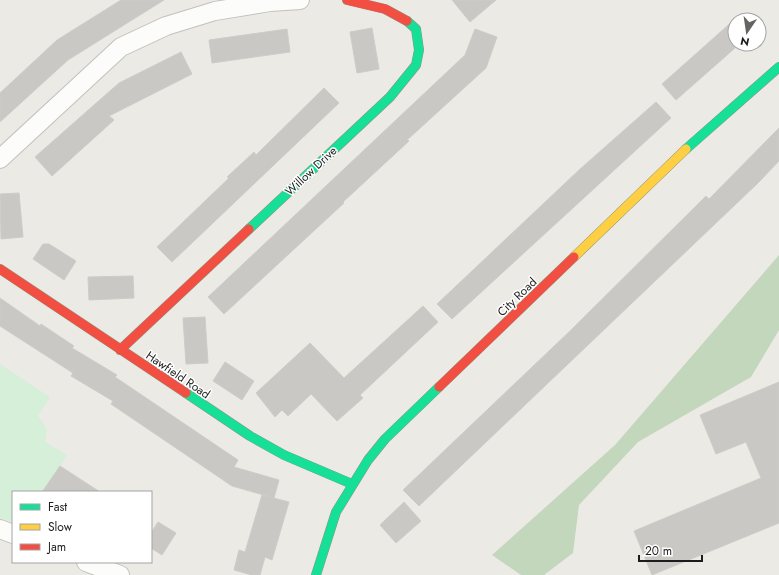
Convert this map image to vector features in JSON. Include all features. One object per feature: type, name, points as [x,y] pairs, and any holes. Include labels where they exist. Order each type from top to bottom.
[{"type":"street","points":[[0,159],[121,47],[166,26],[215,11],[270,2],[300,0]]},
{"type":"street","name":"Willow Drive","points":[[120,350],[390,97],[416,65],[419,50],[416,29],[404,18],[385,9],[347,0]]},
{"type":"street","name":"City Road","points":[[316,575],[336,512],[352,484],[385,439],[697,139],[779,67]]},
{"type":"street","name":"Hawfield Road","points":[[0,269],[250,436],[290,458],[352,484]]},
{"type":"street","points":[[0,529],[12,534]]},
{"type":"street","points":[[89,563],[120,575]]},
{"type":"green space","points":[[779,255],[779,330],[751,377],[638,442],[579,505],[573,553],[544,575],[521,575],[492,555],[615,445]]},
{"type":"green space","points":[[0,364],[50,397],[38,416],[47,429],[45,442],[67,455],[44,491],[12,491],[12,522],[0,518]]},
{"type":"building","points":[[121,0],[164,0],[68,60],[0,122],[0,93],[57,40]]},
{"type":"building","points":[[452,0],[496,0],[470,22]]},
{"type":"building","points":[[727,26],[727,52],[730,52],[676,100],[662,84]]},
{"type":"building","points":[[372,28],[379,69],[357,73],[350,32]]},
{"type":"building","points":[[287,29],[290,52],[212,63],[209,40]]},
{"type":"building","points":[[475,29],[497,37],[486,68],[407,140],[409,141],[343,202],[344,203],[224,314],[208,297],[465,55]]},
{"type":"building","points":[[181,52],[192,74],[109,116],[114,120],[52,176],[35,157],[119,83]]},
{"type":"building","points":[[324,88],[339,103],[172,262],[157,247],[229,178],[227,177],[254,152],[256,155]]},
{"type":"building","points":[[656,102],[671,118],[452,319],[437,304],[579,170]]},
{"type":"building","points":[[779,128],[779,161],[758,183],[419,506],[403,490],[571,330],[706,196],[709,199]]},
{"type":"building","points":[[19,193],[23,237],[1,239],[0,194]]},
{"type":"building","points":[[43,244],[49,244],[76,261],[64,280],[33,259]]},
{"type":"building","points":[[133,276],[134,298],[89,300],[88,277]]},
{"type":"building","points":[[0,298],[40,326],[41,324],[74,346],[72,348],[117,375],[115,377],[238,460],[234,467],[279,480],[274,498],[232,486],[111,404],[113,401],[71,376],[73,373],[0,326]]},
{"type":"building","points":[[423,306],[438,322],[360,395],[363,398],[337,421],[311,394],[288,416],[282,410],[275,417],[256,393],[310,343],[344,378]]},
{"type":"building","points":[[205,317],[208,363],[186,364],[183,318]]},
{"type":"building","points":[[225,362],[254,381],[242,400],[213,381]]},
{"type":"building","points":[[779,382],[779,523],[652,575],[634,531],[761,478],[746,442],[716,454],[700,415]]},
{"type":"building","points":[[60,466],[98,491],[43,491]]},
{"type":"building","points":[[262,495],[289,502],[272,560],[265,557],[260,575],[252,575],[234,570],[239,550],[245,552]]},
{"type":"building","points":[[404,502],[421,521],[396,543],[380,525]]},
{"type":"building","points":[[158,522],[176,533],[162,555],[152,549],[152,531]]},
{"type":"traffic: fast","points":[[249,229],[390,97],[416,65],[419,50],[416,29],[407,21]]},
{"type":"traffic: fast","points":[[686,149],[779,67]]},
{"type":"traffic: fast","points":[[316,575],[336,512],[368,460],[385,439],[439,387]]},
{"type":"traffic: fast","points":[[186,393],[250,436],[284,455],[352,484]]},
{"type":"traffic: slow","points":[[574,257],[686,149]]},
{"type":"traffic: jam","points":[[347,0],[385,9],[407,21]]},
{"type":"traffic: jam","points":[[120,350],[249,229]]},
{"type":"traffic: jam","points":[[439,387],[574,257]]},
{"type":"traffic: jam","points":[[0,269],[186,393]]}]
